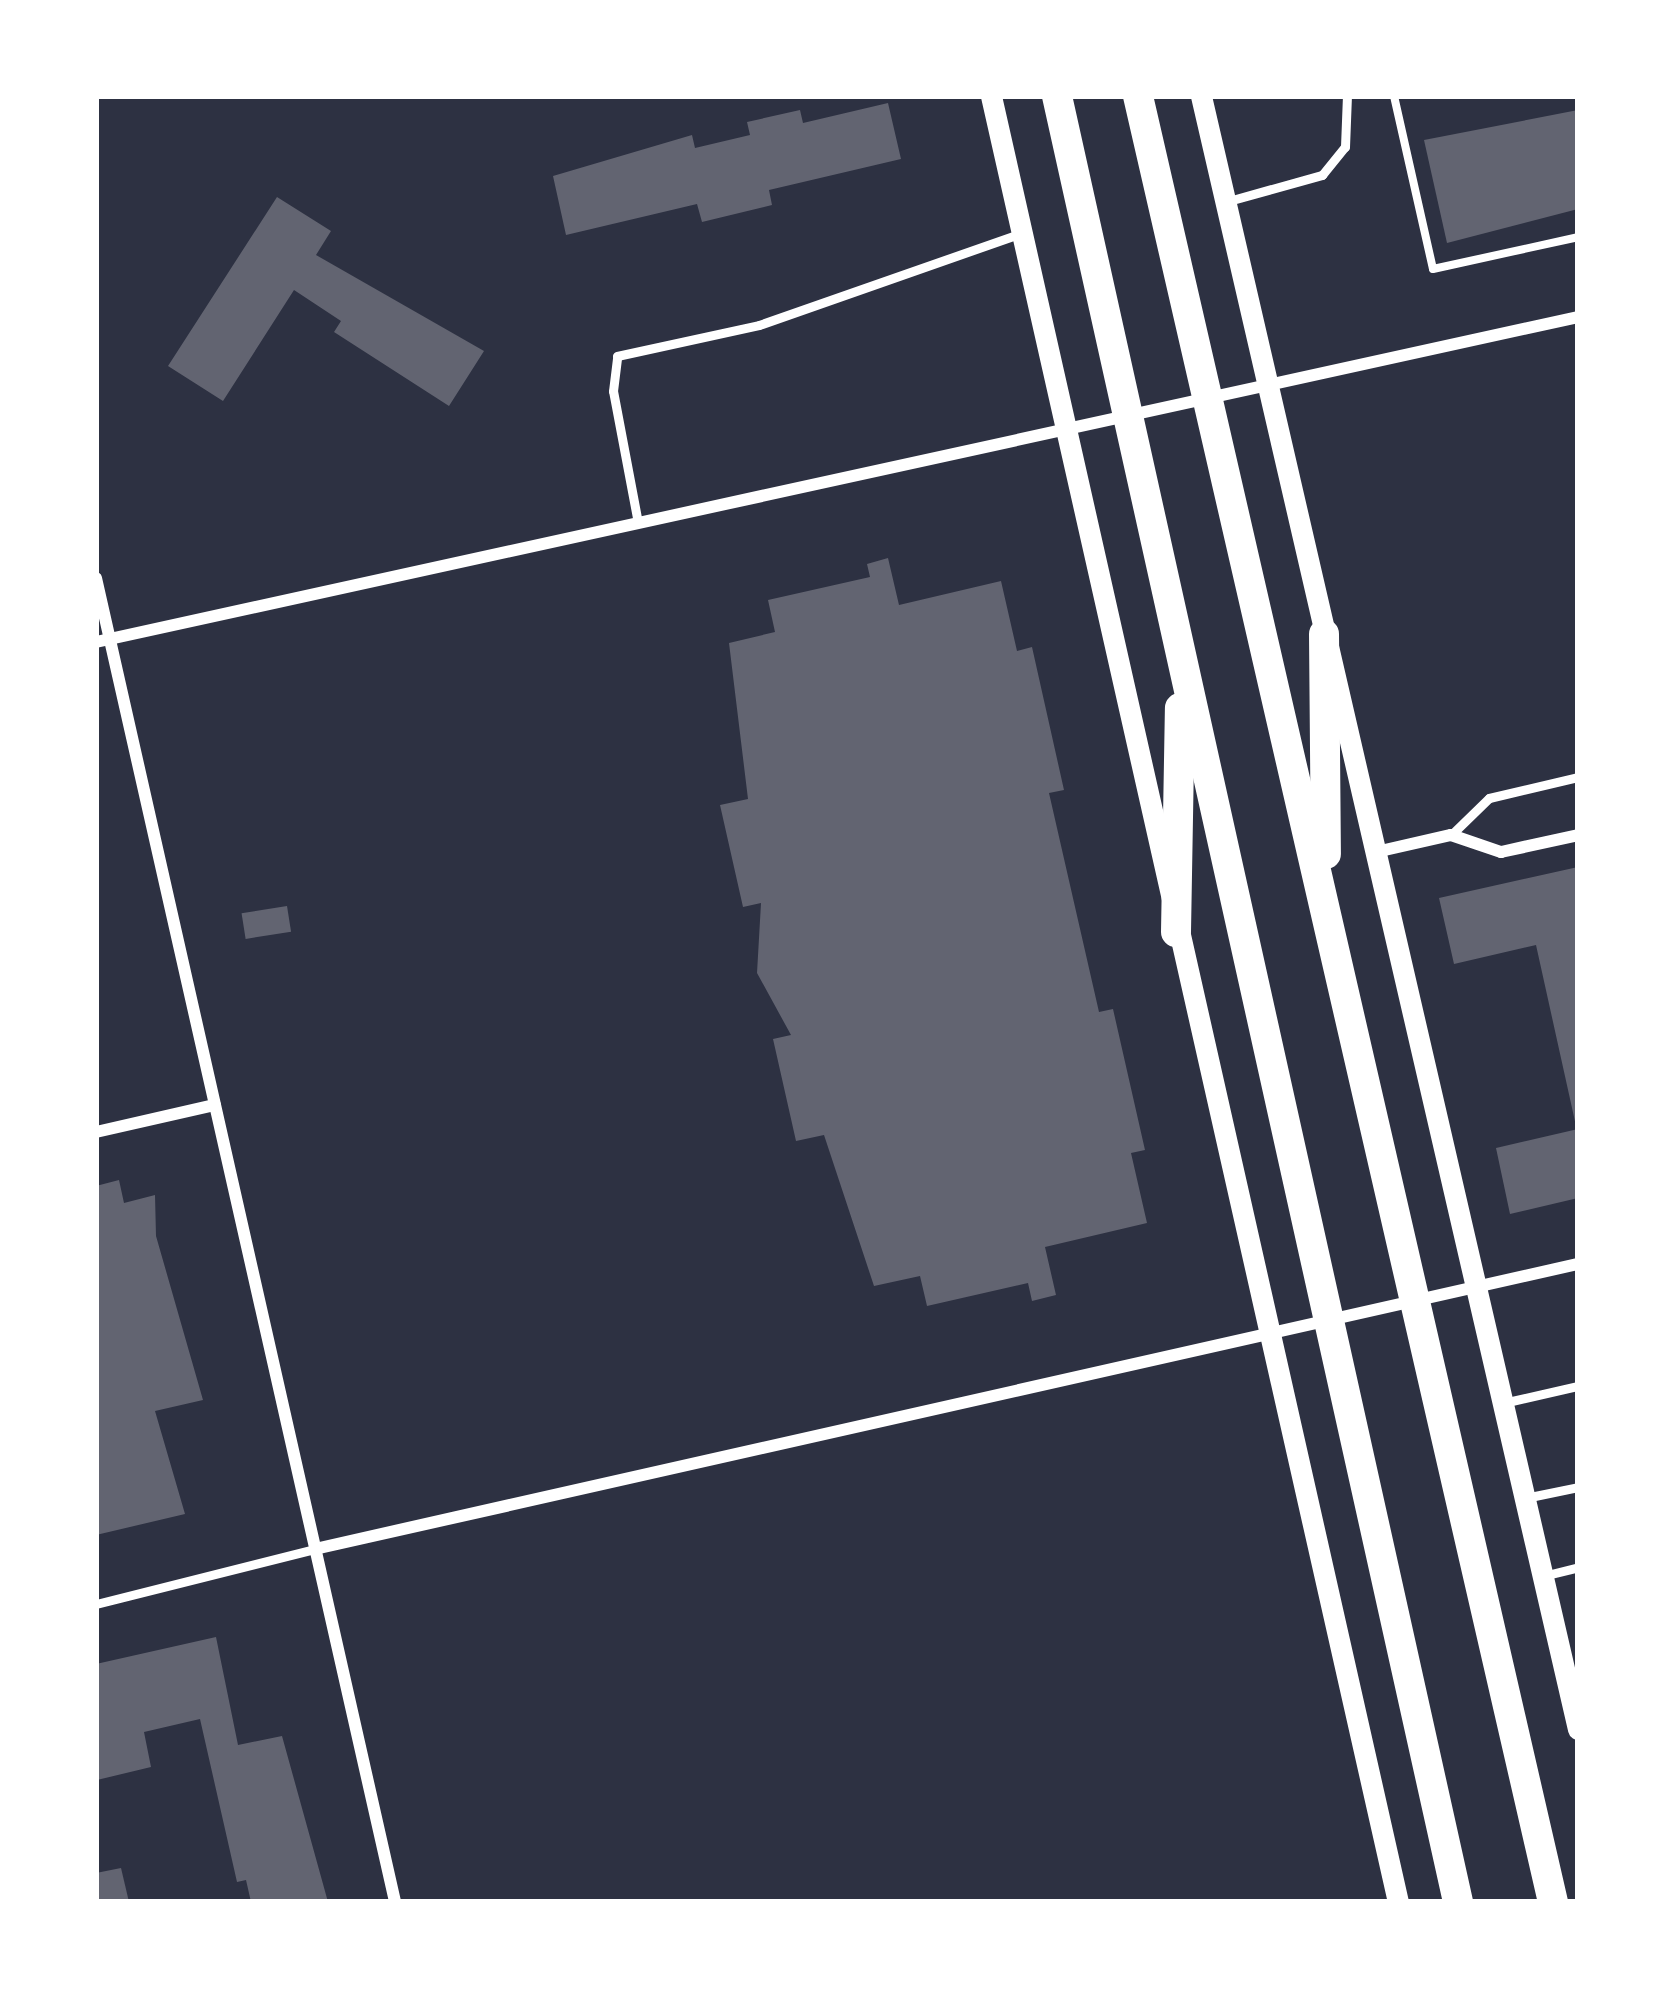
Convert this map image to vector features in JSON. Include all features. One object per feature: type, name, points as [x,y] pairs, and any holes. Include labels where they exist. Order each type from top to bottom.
[{"type":"highway","points":[[1057,96],[1322,1320],[1458,1902]]},
{"type":"highway","points":[[1138,96],[1420,1298],[1553,1902]]},
{"type":"highway","points":[[1324,634],[1327,908]]},
{"type":"highway","points":[[1177,932],[1180,654]]},
{"type":"street","points":[[991,96],[1266,1334],[1398,1902]]},
{"type":"street","points":[[1201,96],[1478,1285],[1541,1577],[1572,1683],[1578,1729]]},
{"type":"street","points":[[103,640],[1578,317]]},
{"type":"street","points":[[96,578],[103,640],[215,1105],[394,1902]]},
{"type":"street","points":[[1376,852],[1450,835],[1501,852],[1578,835]]},
{"type":"street","points":[[96,1132],[215,1105]]},
{"type":"street","points":[[315,1549],[1578,1264]]},
{"type":"lane","points":[[1225,202],[1322,175],[1345,147],[1347,96]]},
{"type":"lane","points":[[638,523],[613,392],[617,356],[759,325],[1021,233]]},
{"type":"lane","points":[[1450,835],[1489,798],[1578,777]]},
{"type":"lane","points":[[1502,1403],[1578,1386]]},
{"type":"lane","points":[[1524,1498],[1578,1486]]},
{"type":"lane","points":[[96,1604],[315,1549]]},
{"type":"lane","points":[[1541,1577],[1578,1568]]},
{"type":"path","points":[[1394,96],[1433,268],[1578,237]]},
{"type":"building","points":[[888,103],[901,159],[769,190],[772,205],[702,222],[697,204],[566,235],[553,176],[692,135],[695,148],[750,135],[747,122],[800,110],[803,123]]},
{"type":"building","points":[[1578,110],[1578,209],[1447,243],[1424,140]]},
{"type":"building","points":[[277,197],[331,231],[316,255],[484,351],[449,406],[334,332],[341,321],[294,290],[223,401],[168,366]]},
{"type":"building","points":[[888,558],[899,605],[1001,581],[1017,651],[1032,647],[1064,790],[1049,793],[1099,1012],[1113,1009],[1145,1150],[1131,1153],[1147,1223],[1045,1247],[1056,1295],[1032,1301],[1028,1283],[927,1306],[920,1276],[874,1286],[824,1135],[796,1141],[773,1039],[791,1035],[757,973],[761,903],[743,907],[720,805],[748,799],[729,643],[775,632],[768,600],[870,577],[867,564]]},
{"type":"building","points":[[1578,867],[1576,1126],[1536,945],[1454,964],[1439,898]]},
{"type":"building","points":[[287,906],[291,932],[246,939],[242,913]]},
{"type":"building","points":[[1578,1129],[1578,1198],[1510,1214],[1496,1148]]},
{"type":"building","points":[[119,1180],[124,1203],[155,1195],[156,1236],[203,1400],[155,1411],[185,1514],[96,1535],[96,1186]]},
{"type":"building","points":[[216,1637],[238,1745],[282,1736],[328,1902],[251,1902],[246,1880],[237,1882],[200,1719],[144,1732],[151,1767],[97,1780],[96,1664]]},
{"type":"building","points":[[121,1868],[129,1902],[96,1902],[96,1873]]}]
